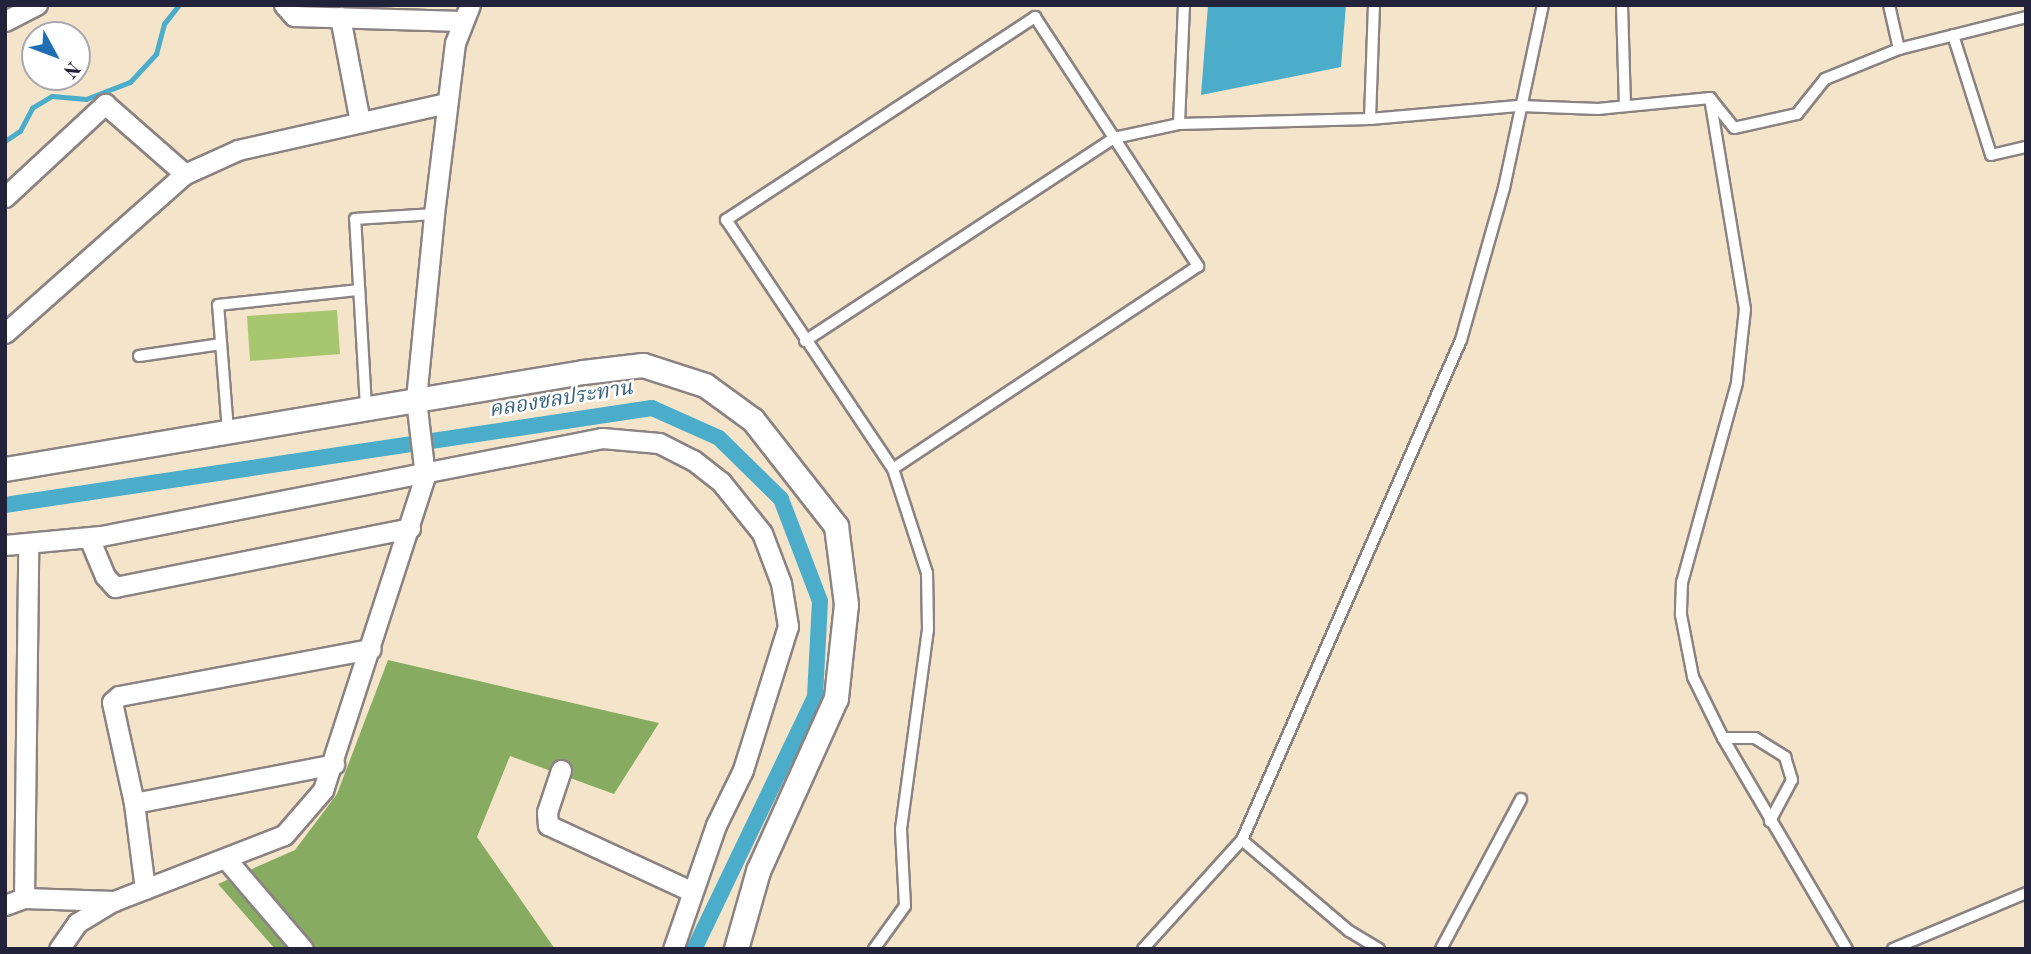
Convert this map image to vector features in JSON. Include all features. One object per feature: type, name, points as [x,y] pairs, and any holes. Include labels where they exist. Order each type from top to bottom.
[{"type":"street","points":[[5,21],[37,5]]},
{"type":"street","points":[[59,949],[78,923],[114,901],[284,835],[323,790],[334,764],[425,476],[416,399],[447,103],[466,13],[385,12],[340,17],[294,16],[284,5]]},
{"type":"street","points":[[340,17],[360,122]]},
{"type":"street","points":[[5,333],[185,174],[238,150],[447,103]]},
{"type":"street","points":[[5,197],[105,104],[185,174]]},
{"type":"street","points":[[5,469],[366,407],[643,365],[705,385],[753,420],[835,526],[846,604],[836,698],[758,871],[736,949]]},
{"type":"street","points":[[5,545],[28,546],[89,538],[425,476],[602,438],[659,443],[693,460],[721,482],[762,533],[781,583],[788,626],[743,769],[716,825],[673,949]]},
{"type":"street","points":[[89,538],[105,576],[115,587],[410,528]]},
{"type":"street","points":[[24,898],[28,546]]},
{"type":"street","points":[[145,889],[134,803],[112,702],[119,696],[371,649]]},
{"type":"street","points":[[134,803],[334,764]]},
{"type":"street","points":[[561,770],[547,811],[548,825],[691,891]]},
{"type":"street","points":[[226,859],[303,949]]},
{"type":"street","points":[[5,905],[24,898],[114,901]]},
{"type":"lane","points":[[1179,124],[1184,5]]},
{"type":"lane","points":[[1370,119],[1374,5]]},
{"type":"lane","points":[[1143,949],[1242,840],[1461,340],[1504,188],[1544,5]]},
{"type":"lane","points":[[1622,5],[1625,106]]},
{"type":"lane","points":[[1889,5],[1899,49]]},
{"type":"lane","points":[[874,949],[905,906],[901,829],[928,629],[927,573],[893,469],[726,220],[1035,17],[1198,266],[893,469]]},
{"type":"lane","points":[[1710,98],[1734,128],[1797,114],[1825,79],[1899,49],[2026,17]]},
{"type":"lane","points":[[1953,35],[1991,155],[2026,147]]},
{"type":"lane","points":[[805,341],[1114,138],[1179,124],[1370,119],[1520,106],[1625,106],[1710,98]]},
{"type":"lane","points":[[1710,98],[1745,309],[1737,383],[1682,582],[1681,615],[1693,677],[1723,738],[1847,949]]},
{"type":"lane","points":[[366,407],[355,219],[434,214]]},
{"type":"lane","points":[[228,432],[218,305],[359,290]]},
{"type":"lane","points":[[139,356],[221,344]]},
{"type":"lane","points":[[1723,738],[1755,738],[1785,757],[1792,780],[1770,821]]},
{"type":"lane","points":[[1441,949],[1521,799]]},
{"type":"lane","points":[[1242,840],[1349,930],[1379,949]]},
{"type":"lane","points":[[1893,949],[2026,892]]},
{"type":"green space","points":[[337,310],[340,354],[250,361],[247,316]]},
{"type":"green space","points":[[388,660],[659,723],[614,794],[510,756],[477,837],[555,949],[275,949],[218,884],[295,850],[337,794]]},
{"type":"water","points":[[1208,5],[1346,5],[1341,67],[1201,95]]},
{"type":"waterway","points":[[5,141],[20,131],[32,108],[52,96],[86,99],[130,82],[156,54],[164,24],[179,5]]},
{"type":"waterway","name":"คลองชลประทาน","points":[[5,505],[652,408],[719,438],[781,499],[820,601],[815,697],[694,949]]}]
